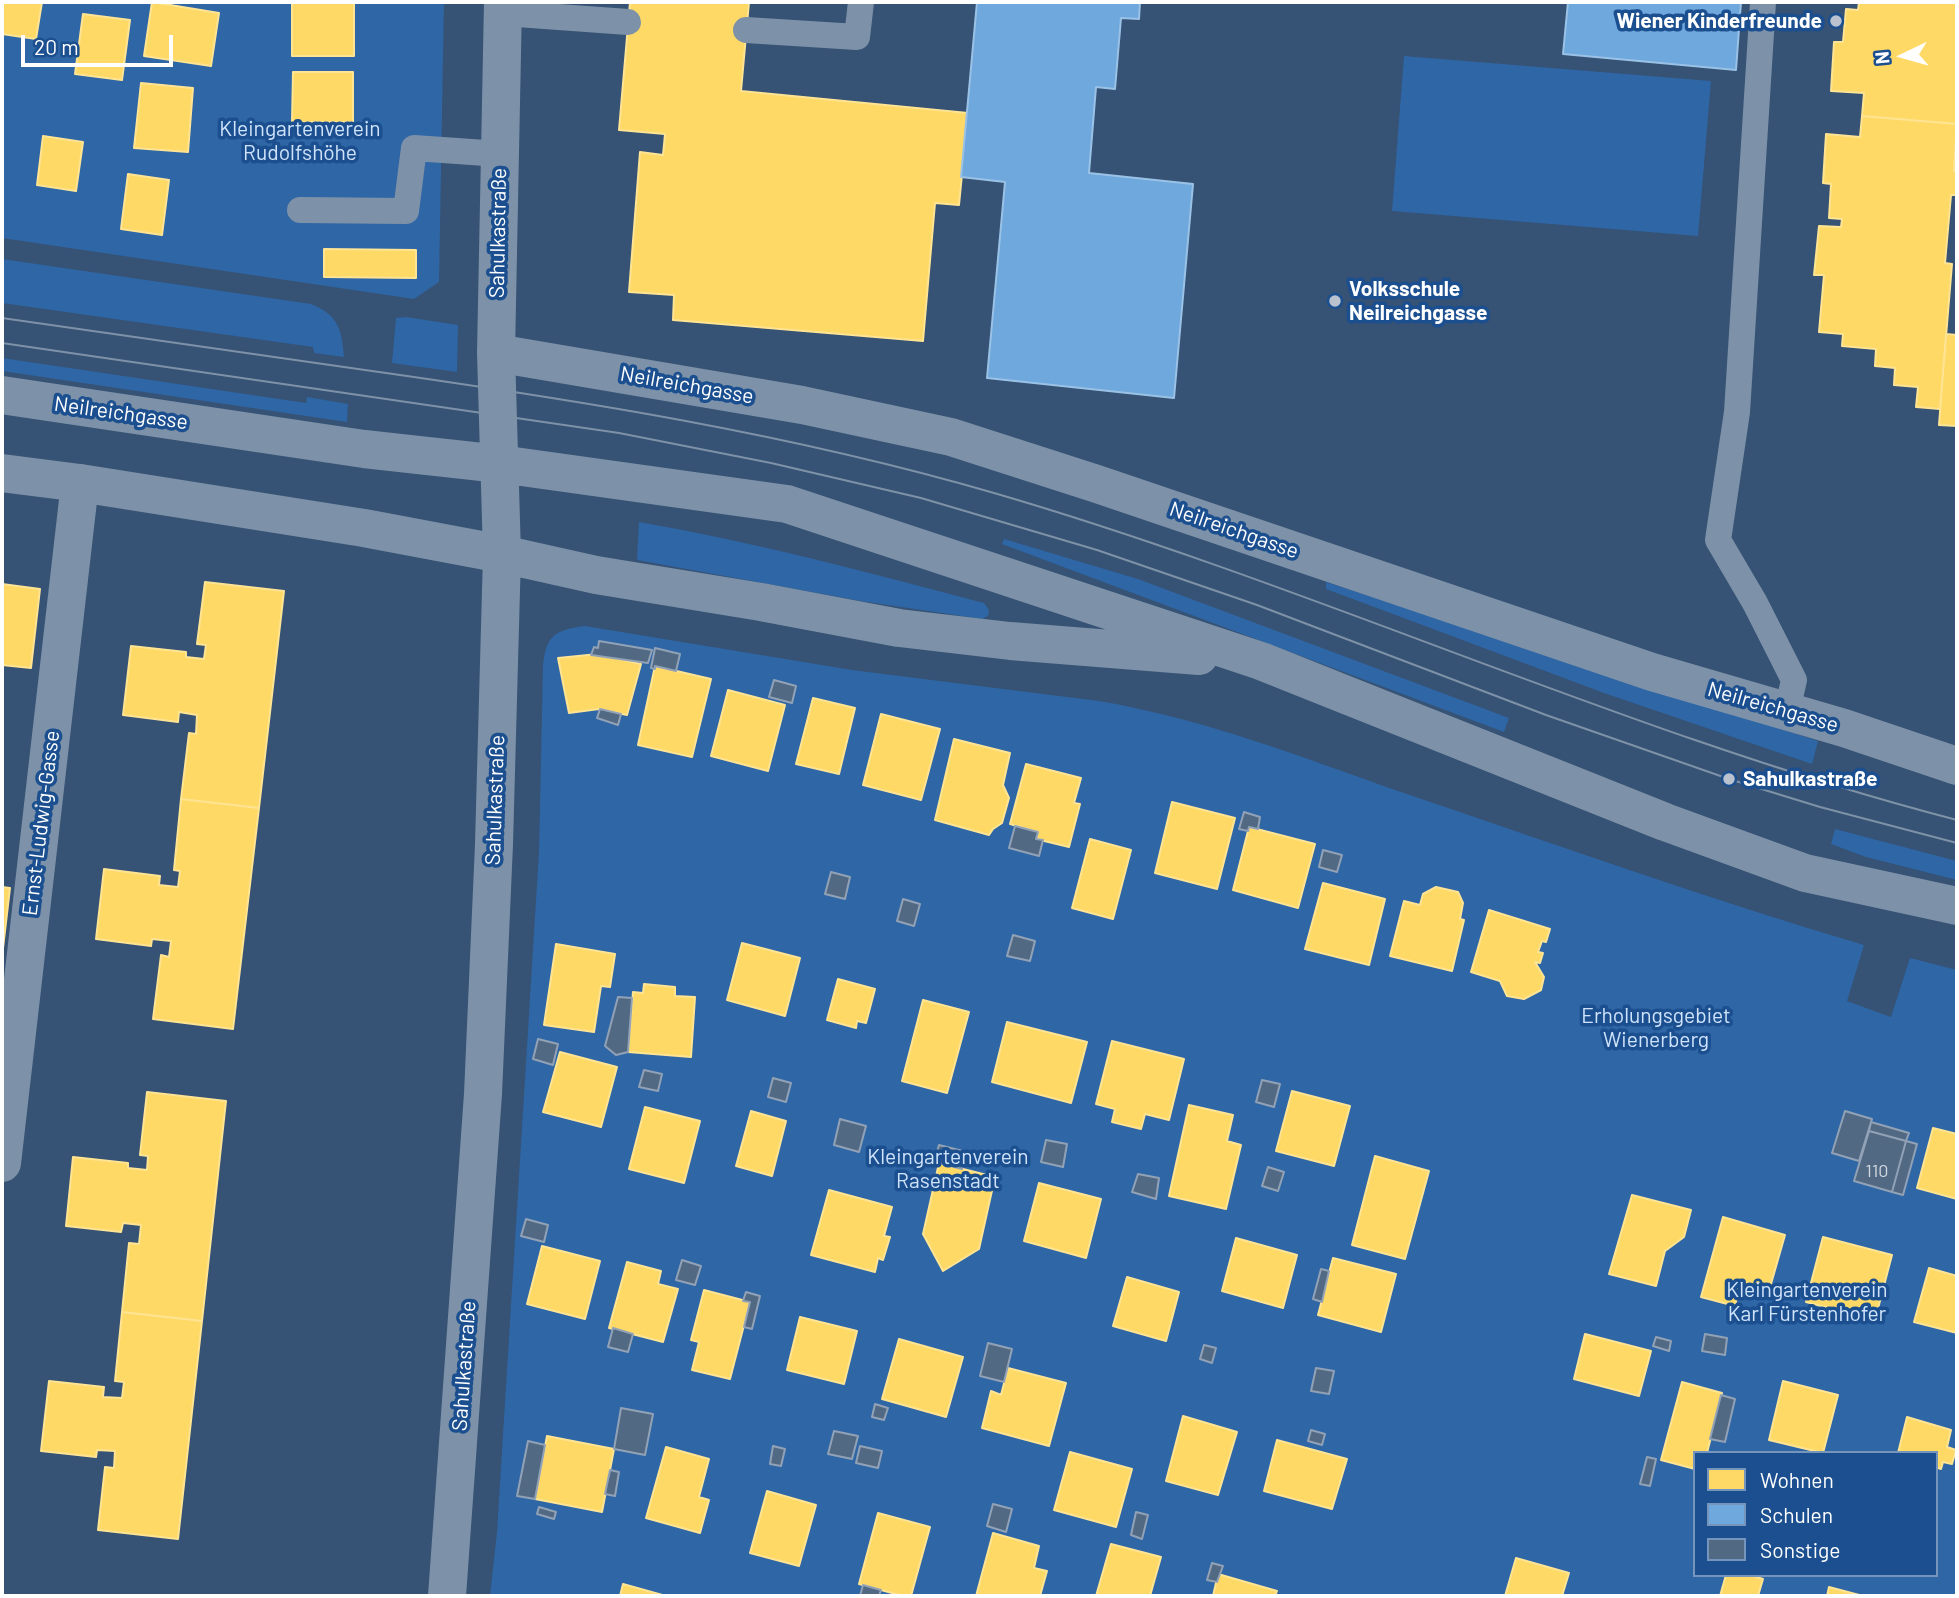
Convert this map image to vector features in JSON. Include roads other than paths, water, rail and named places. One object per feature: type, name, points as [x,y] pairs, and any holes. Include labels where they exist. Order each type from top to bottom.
[{"type":"street","name":"Sahulkastraße","points":[[447,1596],[483,1094],[494,844],[502,554],[496,353],[503,8]]},
{"type":"street","name":"Neilreichgasse","points":[[496,353],[802,405],[951,437],[1652,672],[1787,711],[1957,766]]},
{"type":"street","name":"Neilreichgasse","points":[[2,395],[364,449],[500,464],[787,504],[1261,661],[1665,822],[1805,873],[1957,906]]},
{"type":"street","name":"Neilreichgasse","points":[[2,473],[326,522],[502,554],[596,575],[899,628],[1010,641],[1261,661]]},
{"type":"street","name":"Ernst-Ludwig-Gasse","points":[[2,1163],[80,483]]},
{"type":"lane","points":[[747,30],[857,37],[861,2]]},
{"type":"lane","points":[[1763,2],[1737,412],[1718,540],[1755,603],[1794,680],[1787,711]]},
{"type":"lane","points":[[503,8],[628,22]]},
{"type":"lane","points":[[300,210],[406,211],[414,148],[500,154]]},
{"type":"tram line","points":[[2,318],[603,406],[760,436],[917,472],[994,493],[1236,572],[1714,746],[1957,820]]},
{"type":"tram line","points":[[2,343],[619,433],[771,463],[921,498],[1097,550],[1257,605],[1546,715],[1729,779],[1820,807],[1957,843]]},
{"type":"place","name":"Wiener Kinderfreunde","points":[[1836,21]]},
{"type":"place","name":"Volksschule Neilreichgasse","points":[[1335,301]]},
{"type":"place","name":"Sahulkastraße","points":[[1729,779]]},
{"type":"park label","name":"Kleingartenverein Rudolfshöhe","points":[[300,141]]},
{"type":"park label","name":"Erholungsgebiet Wienerberg","points":[[1656,1028]]},
{"type":"park label","name":"Kleingartenverein Rasenstadt","points":[[948,1169]]},
{"type":"park label","name":"Kleingartenverein Karl Fürstenhofer","points":[[1807,1302]]}]
